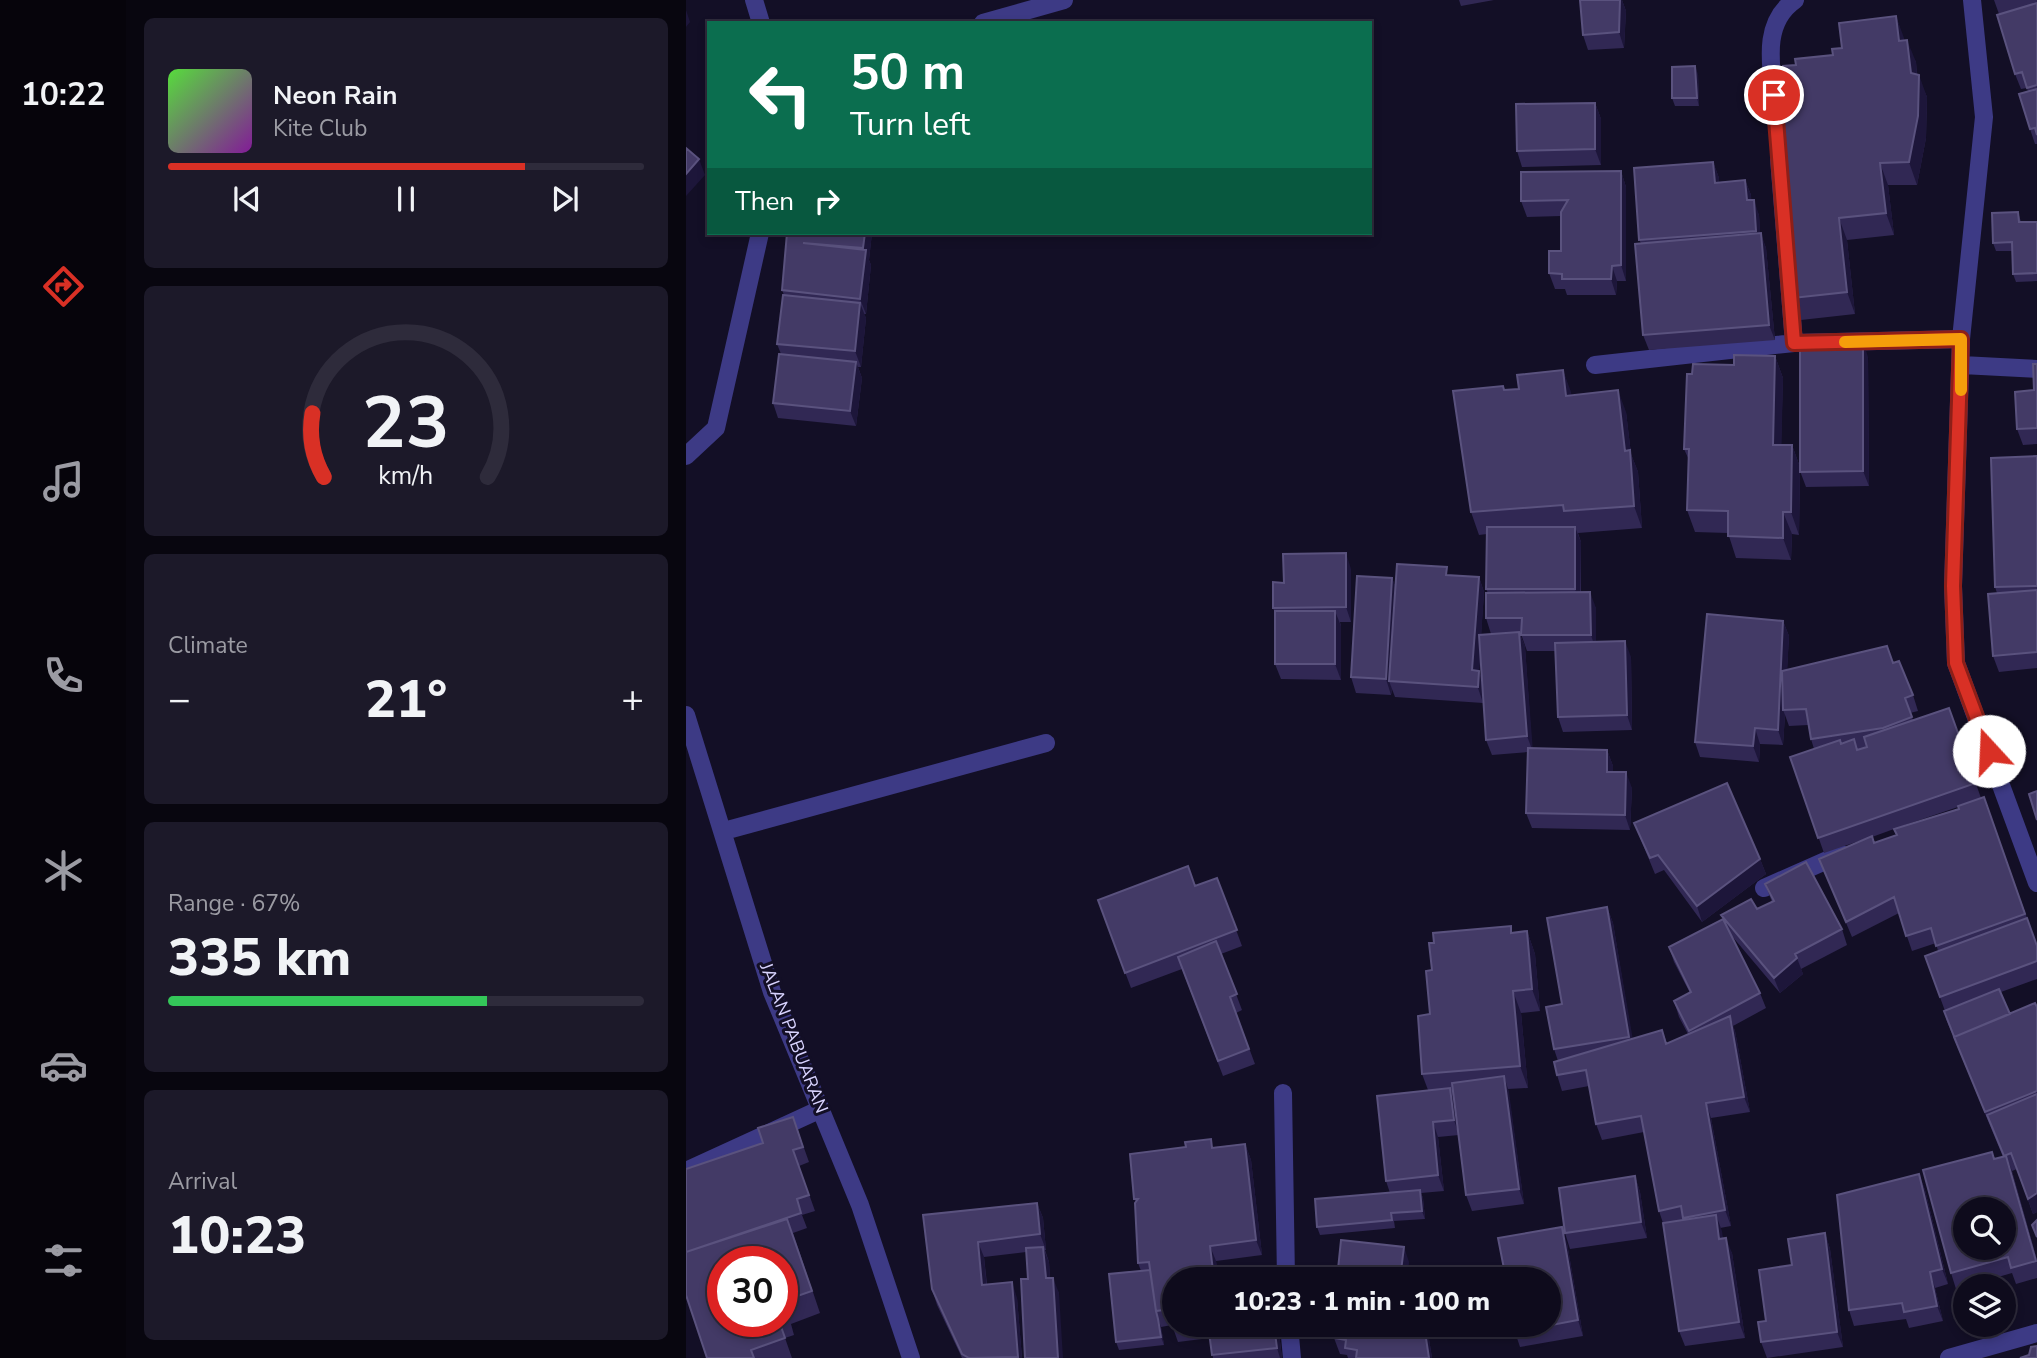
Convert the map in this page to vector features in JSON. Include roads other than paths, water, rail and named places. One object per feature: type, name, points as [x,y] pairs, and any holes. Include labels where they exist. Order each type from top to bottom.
[{"type":"street","points":[[754,0],[760,21]]},
{"type":"street","points":[[990,21],[1064,0]]},
{"type":"street","points":[[1794,343],[1769,40],[1783,8],[1795,0]]},
{"type":"street","points":[[1972,0],[1984,117],[1961,339],[1953,586],[1956,663],[1998,798],[2037,883]]},
{"type":"street","points":[[686,456],[716,428],[760,235]]},
{"type":"street","points":[[1595,365],[1794,343],[1961,339]]},
{"type":"street","points":[[1962,365],[2037,369]]},
{"type":"street","name":"JALAN PABUARAN","points":[[686,715],[772,992],[860,1205],[907,1357]]},
{"type":"street","points":[[724,831],[1046,743]]},
{"type":"street","points":[[1764,888],[1817,863],[1856,849]]},
{"type":"street","points":[[1283,1093],[1286,1267]]},
{"type":"street","points":[[686,1171],[821,1109]]},
{"type":"street","points":[[1948,1358],[1990,1353],[2037,1333]]},
{"type":"street","points":[[1290,1337],[1292,1358]]}]
